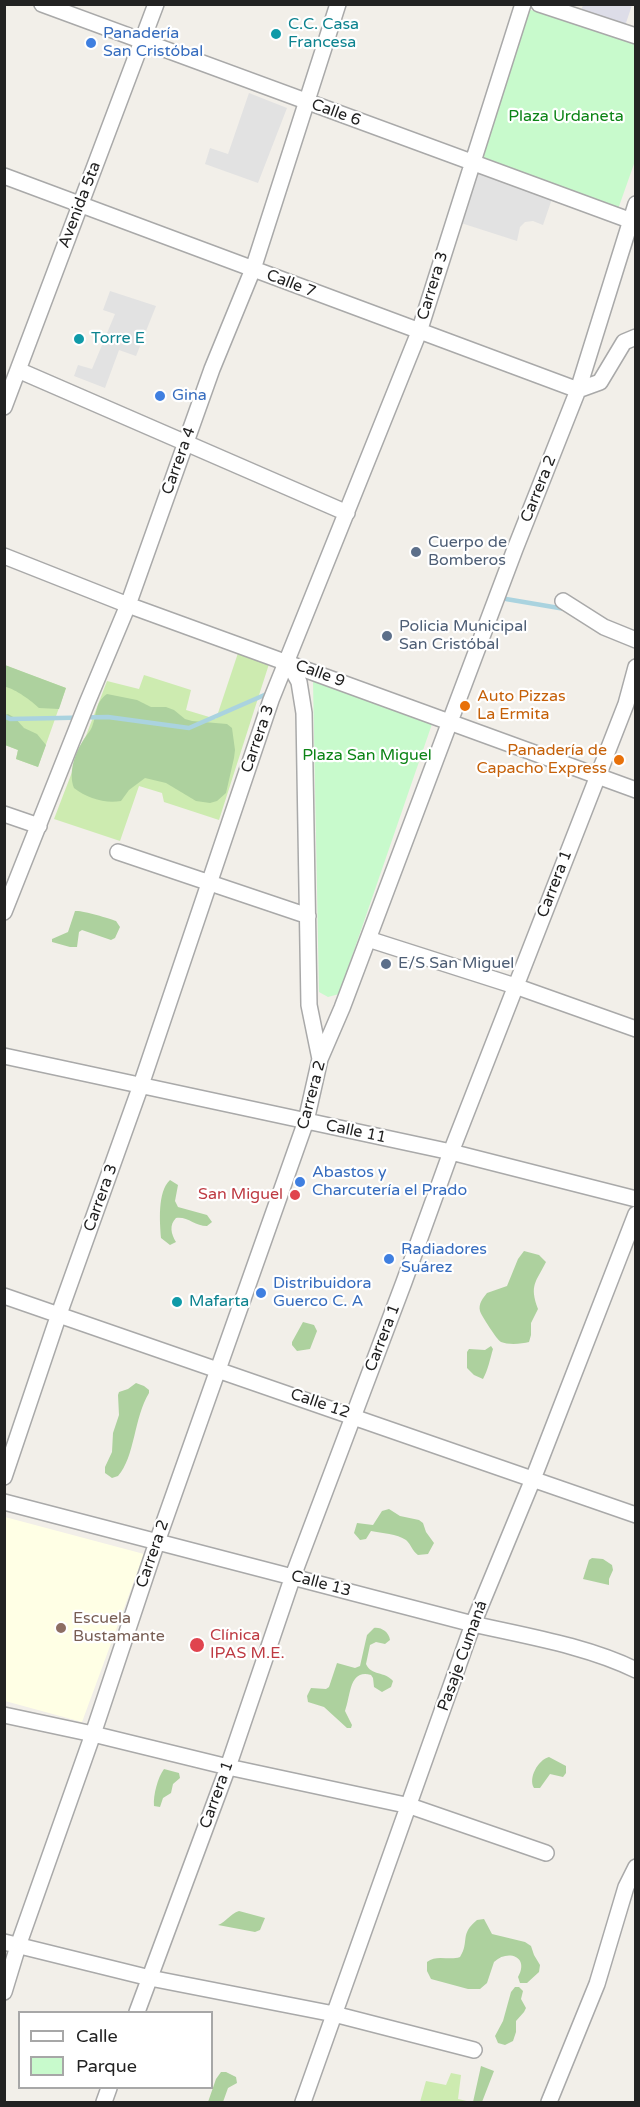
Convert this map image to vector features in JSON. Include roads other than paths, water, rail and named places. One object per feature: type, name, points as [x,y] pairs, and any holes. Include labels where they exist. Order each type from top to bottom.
[{"type":"street","name":"Calle 6","points":[[42,4],[630,220]]},
{"type":"street","name":"Avenida 5ta","points":[[4,407],[156,4]]},
{"type":"street","name":"Carrera 4","points":[[4,912],[128,605],[212,369],[252,269],[338,4]]},
{"type":"street","name":"Carrera 3","points":[[4,1477],[59,1314],[141,1085],[271,700],[419,332],[523,4]]},
{"type":"street","points":[[539,4],[636,36]]},
{"type":"street","name":"Calle 7","points":[[4,176],[578,390]]},
{"type":"street","name":"Carrera 2","points":[[4,1992],[11,1944],[93,1734],[217,1368],[306,1121],[320,1059],[342,1008],[515,549],[578,390],[636,204]]},
{"type":"street","points":[[578,390],[600,382],[624,342],[636,337]]},
{"type":"street","points":[[18,370],[346,513]]},
{"type":"street","name":"Calle 9","points":[[4,556],[128,605],[636,790]]},
{"type":"street","points":[[562,601],[604,627],[636,640]]},
{"type":"street","points":[[288,662],[298,682],[304,713],[309,1005],[320,1059]]},
{"type":"street","name":"Carrera 1","points":[[138,2011],[228,1767],[292,1576],[451,1152],[597,776],[631,702],[636,667]]},
{"type":"street","points":[[4,814],[39,826]]},
{"type":"street","points":[[118,852],[308,916]]},
{"type":"street","points":[[368,939],[515,986],[636,1029]]},
{"type":"street","points":[[309,1005],[322,1014],[342,1008]]},
{"type":"street","name":"Calle 11","points":[[4,1056],[451,1152],[636,1199]]},
{"type":"street","name":"Pasaje Cumaná","points":[[303,2103],[473,1624],[533,1479],[636,1214]]},
{"type":"street","name":"Calle 12","points":[[4,1296],[353,1415],[636,1515]]},
{"type":"street","name":"Calle 13","points":[[4,1502],[473,1624],[536,1638],[598,1655],[636,1670]]},
{"type":"street","points":[[4,1715],[410,1806],[546,1853]]},
{"type":"street","points":[[549,2103],[597,1984],[631,1889],[636,1867]]},
{"type":"street","points":[[11,1944],[150,1978],[334,2014],[474,2050]]},
{"type":"waterway","points":[[506,599],[565,609]]},
{"type":"waterway","points":[[4,716],[10,719],[108,717],[189,728],[269,693]]},
{"type":"place","name":"C.C. Casa Francesa","points":[[276,34]]},
{"type":"place","name":"Panadería San Cristóbal","points":[[91,43]]},
{"type":"place","name":"Torre E","points":[[79,339]]},
{"type":"place","name":"Gina","points":[[160,396]]},
{"type":"place","name":"Cuerpo de Bomberos","points":[[416,552]]},
{"type":"place","name":"Policia Municipal San Cristóbal","points":[[387,636]]},
{"type":"place","name":"Auto Pizzas La Ermita","points":[[465,706]]},
{"type":"place","name":"Panadería de Capacho Express","points":[[619,760]]},
{"type":"place","name":"E/S San Miguel","points":[[386,964]]},
{"type":"place","name":"Abastos y Charcutería el Prado","points":[[300,1182]]},
{"type":"place","name":"San Miguel","points":[[295,1195]]},
{"type":"place","name":"Radiadores Suárez","points":[[389,1259]]},
{"type":"place","name":"Distribuidora Guerco C. A","points":[[261,1293]]},
{"type":"place","name":"Mafarta","points":[[177,1302]]},
{"type":"place","name":"Escuela Bustamante","points":[[61,1628]]},
{"type":"place","name":"Clínica IPAS M.E.","points":[[197,1645]]},
{"type":"park label","name":"Plaza Urdaneta","points":[[566,117]]},
{"type":"park label","name":"Plaza San Miguel","points":[[367,756]]}]
